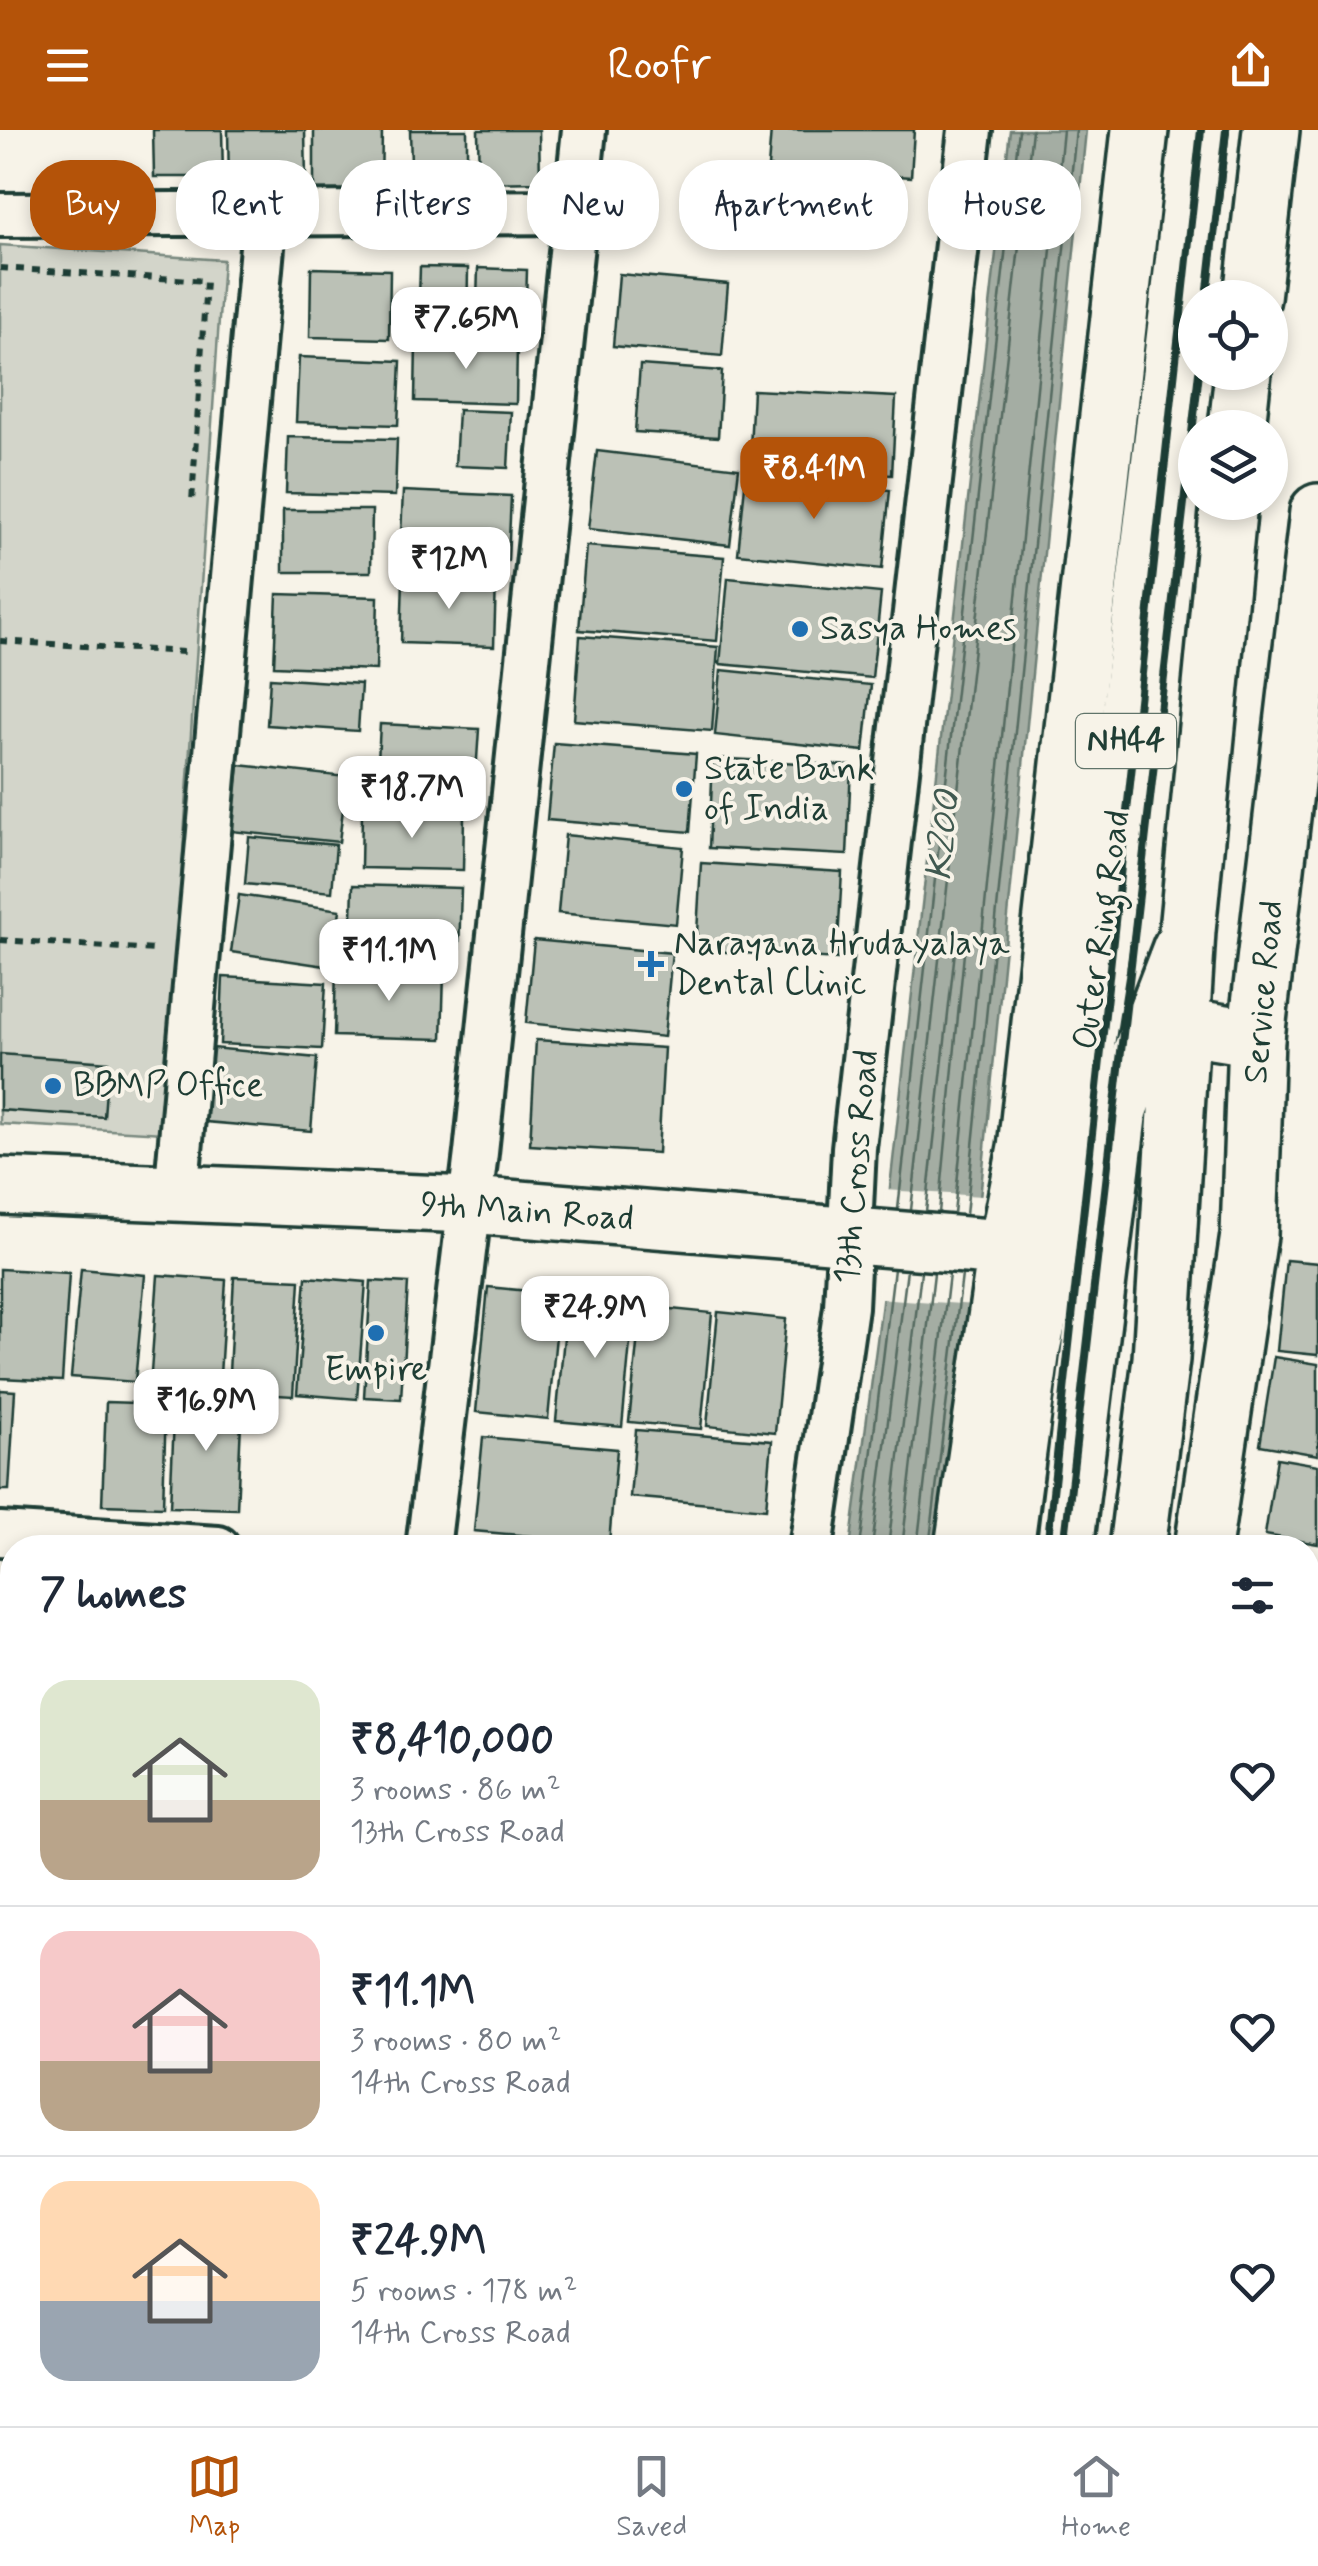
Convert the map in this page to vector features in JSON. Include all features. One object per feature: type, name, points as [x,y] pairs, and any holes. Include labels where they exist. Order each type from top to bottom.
[{"type":"main road","points":[[965,1535],[1015,1250],[1140,130]]},
{"type":"main road","name":"Outer Ring Road","points":[[1008,1535],[1032,1348],[1015,1250],[1101,953],[1199,130]]},
{"type":"main road","points":[[1254,280],[1272,130]]},
{"type":"main road","name":"Service Road","points":[[1206,1535],[1248,1235],[1256,1038],[1318,512]]},
{"type":"main road","name":"NH44","points":[[1139,1535],[1162,1360],[1187,931],[1227,520]]},
{"type":"main road","points":[[1058,857],[1101,953]]},
{"type":"main road","points":[[1067,1535],[1119,1108],[1187,931]]},
{"type":"main road","points":[[1182,1026],[1256,1038]]},
{"type":"main road","name":"9th Main Road","points":[[0,1186],[470,1205],[1015,1250]]},
{"type":"street","points":[[582,160],[584,130]]},
{"type":"street","name":"13th Cross Road","points":[[814,1535],[846,1307],[862,1239],[856,1129],[970,130]]},
{"type":"street","points":[[319,214],[527,212]]},
{"type":"street","points":[[0,214],[176,214]]},
{"type":"street","points":[[176,1195],[262,250]]},
{"type":"street","points":[[430,1535],[470,1205],[574,250]]},
{"type":"path","points":[[0,268],[206,281],[192,515]]},
{"type":"path","points":[[182,672],[184,632]]},
{"type":"path","points":[[0,641],[183,652]]},
{"type":"path","points":[[0,940],[164,950]]},
{"type":"shaded area","points":[[0,245],[223,260],[164,1133],[0,1124]]},
{"type":"water","points":[[1010,130],[1086,130],[1081,180],[1081,160],[1007,160]]},
{"type":"water","name":"K200","points":[[996,250],[1074,250],[969,1309],[941,1535],[852,1535],[882,1303],[890,1187]]},
{"type":"pier","points":[[885,1190],[982,1196],[975,1305],[877,1298]]},
{"type":"building","points":[[153,130],[222,130],[223,160],[176,160],[176,177],[156,177]]},
{"type":"building","points":[[228,130],[305,130],[306,160],[229,160]]},
{"type":"building","points":[[314,130],[382,130],[382,160],[339,160],[339,191],[319,191],[319,160],[314,160]]},
{"type":"building","points":[[410,130],[467,130],[467,160],[411,160]]},
{"type":"building","points":[[478,130],[539,130],[540,160],[527,160],[527,182],[507,183],[507,160],[479,160]]},
{"type":"building","points":[[771,130],[914,130],[911,177],[908,160],[769,160]]},
{"type":"building","points":[[420,267],[468,268],[467,331],[418,330]]},
{"type":"building","points":[[311,268],[390,270],[389,339],[310,337]]},
{"type":"building","points":[[478,268],[527,270],[525,333],[476,332]]},
{"type":"building","points":[[619,274],[728,284],[722,356],[613,346]]},
{"type":"building","points":[[416,341],[517,344],[516,404],[415,401]]},
{"type":"building","points":[[299,357],[401,361],[398,425],[296,422]]},
{"type":"building","points":[[640,365],[722,371],[718,437],[635,432]]},
{"type":"building","points":[[753,390],[896,397],[892,475],[749,468]]},
{"type":"building","points":[[458,410],[511,412],[508,468],[455,466]]},
{"type":"building","points":[[288,437],[397,439],[395,496],[286,493]]},
{"type":"building","points":[[597,451],[739,468],[730,545],[588,529]]},
{"type":"building","points":[[746,475],[890,490],[882,569],[738,554]]},
{"type":"building","points":[[403,491],[511,496],[508,561],[400,557]]},
{"type":"building","points":[[283,510],[372,510],[371,572],[283,572]]},
{"type":"building","points":[[586,546],[724,557],[717,641],[579,630]]},
{"type":"building","points":[[403,578],[496,580],[494,646],[401,643]]},
{"type":"building","name":"Sasya Homes","points":[[728,578],[881,593],[872,678],[720,664]]},
{"type":"building","points":[[277,594],[378,597],[376,670],[274,666]]},
{"type":"building","points":[[580,636],[718,647],[712,731],[574,720]]},
{"type":"building","points":[[721,670],[871,685],[864,751],[715,735]]},
{"type":"building","points":[[270,678],[361,684],[358,731],[267,725]]},
{"type":"building","points":[[380,724],[479,729],[474,804],[376,798]]},
{"type":"building","points":[[554,743],[696,754],[690,832],[547,820]]},
{"type":"building","points":[[713,758],[851,766],[847,855],[709,848]]},
{"type":"building","points":[[239,765],[347,777],[339,842],[231,831]]},
{"type":"building","points":[[362,812],[464,815],[463,870],[361,868]]},
{"type":"building","points":[[565,835],[683,847],[676,924],[558,913]]},
{"type":"building","points":[[249,837],[336,845],[332,892],[245,884]]},
{"type":"building","points":[[701,863],[842,872],[837,959],[696,950]]},
{"type":"building","points":[[353,885],[461,888],[459,954],[351,950]]},
{"type":"building","points":[[239,895],[340,910],[332,967],[231,952]]},
{"type":"building","points":[[534,940],[672,953],[664,1037],[526,1023]]},
{"type":"building","points":[[336,970],[444,973],[442,1039],[334,1036]]},
{"type":"building","points":[[223,977],[326,983],[322,1049],[220,1044]]},
{"type":"building","points":[[536,1040],[664,1048],[658,1153],[530,1145]]},
{"type":"building","points":[[212,1048],[317,1058],[311,1131],[206,1122]]},
{"type":"building","name":"BBMP Office","points":[[0,1054],[108,1062],[104,1117],[0,1110]]},
{"type":"building","points":[[1286,1260],[1318,1263],[1318,1355],[1277,1351]]},
{"type":"building","points":[[0,1269],[69,1273],[62,1381],[0,1378]]},
{"type":"building","points":[[81,1269],[145,1275],[135,1382],[71,1377]]},
{"type":"building","points":[[158,1275],[226,1280],[219,1391],[150,1386]]},
{"type":"building","points":[[234,1277],[300,1280],[293,1396],[228,1392]]},
{"type":"building","points":[[306,1277],[366,1282],[357,1399],[297,1394]]},
{"type":"building","points":[[371,1281],[408,1283],[401,1399],[364,1397]]},
{"type":"building","points":[[488,1287],[560,1294],[548,1419],[476,1412]]},
{"type":"building","points":[[568,1295],[634,1301],[622,1427],[556,1421]]},
{"type":"building","points":[[641,1306],[712,1313],[701,1429],[629,1422]]},
{"type":"building","points":[[718,1312],[786,1319],[775,1433],[707,1426]]},
{"type":"building","points":[[1274,1357],[1318,1364],[1318,1455],[1260,1445]]},
{"type":"building","points":[[0,1390],[15,1391],[9,1490],[0,1490]]},
{"type":"building","points":[[175,1398],[242,1401],[237,1509],[170,1507]]},
{"type":"building","points":[[106,1402],[166,1404],[163,1507],[102,1505]]},
{"type":"building","points":[[636,1430],[772,1441],[766,1509],[630,1497]]},
{"type":"building","points":[[483,1437],[617,1449],[610,1535],[474,1531]]},
{"type":"building","points":[[1277,1458],[1318,1465],[1318,1535],[1265,1535]]},
{"type":"railway","points":[[1048,1535],[1201,130]]},
{"type":"railway","points":[[1209,280],[1226,130]]},
{"type":"railway","points":[[1065,1535],[1197,390]]},
{"type":"place","name":"Sasya Homes","points":[[800,629]]},
{"type":"place","name":"State Bank of India","points":[[684,789]]},
{"type":"place","name":"Narayana Hrudayalaya Dental Clinic","points":[[651,964]]},
{"type":"place","name":"BBMP Office","points":[[53,1086]]},
{"type":"place","name":"Empire","points":[[376,1333]]}]
